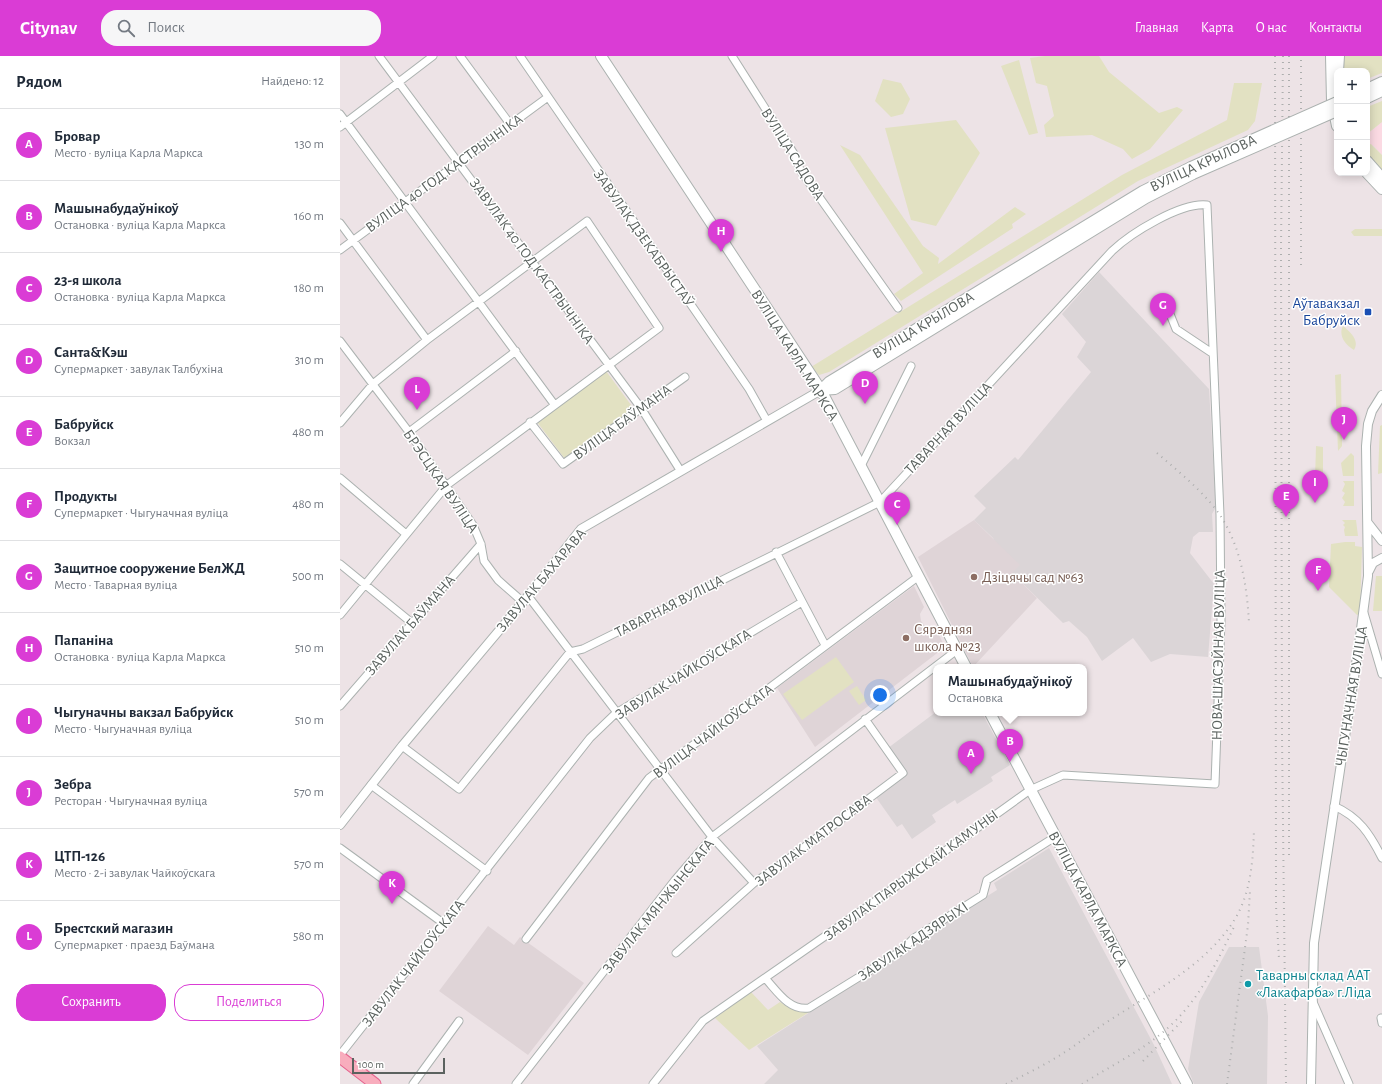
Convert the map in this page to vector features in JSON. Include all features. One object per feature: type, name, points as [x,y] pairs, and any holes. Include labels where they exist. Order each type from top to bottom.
[{"type":"main road","name":"ВУЛІЦА КАРЛА МАРКСА","points":[[601,56],[821,390],[920,576],[964,664]]},
{"type":"main road","points":[[1331,56],[1332,100],[1334,110]]},
{"type":"main road","points":[[1338,68],[1339,56]]},
{"type":"main road","points":[[1370,91],[1382,82]]},
{"type":"main road","points":[[1370,93],[1382,91]]},
{"type":"main road","name":"ВУЛІЦА КРЫЛОВА","points":[[821,390],[835,389],[1192,171],[1334,103]]},
{"type":"main road","name":"ВУЛІЦА КРЫЛОВА","points":[[1192,171],[1334,112]]},
{"type":"main road","points":[[1370,164],[1382,178]]},
{"type":"main road","points":[[1370,176],[1382,189]]},
{"type":"main road","name":"ВУЛІЦА КАРЛА МАРКСА","points":[[992,716],[1187,1084]]},
{"type":"main road","points":[[340,1056],[375,1084]]},
{"type":"street","name":"ЗАВУЛАК 40 ГОД КАСТРЫЧНІКА","points":[[378,56],[609,364],[641,408],[680,470]]},
{"type":"street","points":[[343,125],[433,56]]},
{"type":"street","points":[[460,56],[510,124]]},
{"type":"street","name":"ЗАВУЛАК ДЗЕКАБРЫСТАЎ","points":[[520,56],[749,390],[767,421]]},
{"type":"street","name":"ВУЛІЦА СЯДОВА","points":[[732,56],[796,157],[800,170],[898,308]]},
{"type":"street","name":"ВУЛІЦА 40 ГОД КАСТРЫЧНІКА","points":[[340,250],[548,97]]},
{"type":"street","points":[[340,114],[343,125],[404,202],[554,404]]},
{"type":"street","name":"ТАВАРНАЯ ВУЛІЦА","points":[[570,652],[583,649],[776,552],[880,502],[1112,250],[1124,240],[1158,220],[1198,204],[1207,205],[1220,525]]},
{"type":"street","points":[[340,422],[373,384],[427,340],[587,221],[659,328],[554,404],[447,485],[340,615]]},
{"type":"street","points":[[340,223],[427,340]]},
{"type":"street","points":[[1164,307],[1170,314],[1176,329],[1212,353]]},
{"type":"street","name":"БРЭСЦКАЯ ВУЛІЦА","points":[[340,341],[447,485],[473,525],[481,544],[484,561],[498,580],[526,599],[570,652],[712,837],[754,883]]},
{"type":"street","points":[[409,432],[516,352]]},
{"type":"street","points":[[861,466],[911,366]]},
{"type":"street","name":"ВУЛІЦА БАЎМАНА","points":[[530,422],[563,464],[685,377]]},
{"type":"street","name":"ЗАВУЛАК БАХАРАВА","points":[[340,825],[402,746],[526,599],[581,529],[680,470],[821,390]]},
{"type":"street","name":"ЧЫГУНАЧНАЯ ВУЛІЦА","points":[[1311,1084],[1314,943],[1364,613],[1368,576],[1366,446],[1368,424],[1372,411],[1382,395]]},
{"type":"street","points":[[340,478],[406,534]]},
{"type":"street","points":[[1368,523],[1382,541]]},
{"type":"street","name":"НОВА-ШАСЭЙНАЯ ВУЛІЦА","points":[[1216,784],[1220,621],[1220,525]]},
{"type":"street","name":"ЗАВУЛАК БАЎМАНА","points":[[340,706],[481,544]]},
{"type":"street","points":[[776,552],[825,645]]},
{"type":"street","points":[[1368,576],[1373,563],[1382,558]]},
{"type":"street","points":[[340,564],[412,623]]},
{"type":"street","name":"ВУЛІЦА ЧАЙКОЎСКАГА","points":[[526,939],[649,778],[825,645],[920,576]]},
{"type":"street","name":"ЗАВУЛАК ЧАЙКОЎСКАГА","points":[[340,1056],[443,923],[487,871],[590,738],[616,713],[802,602]]},
{"type":"street","points":[[1364,613],[1382,674]]},
{"type":"street","points":[[1359,644],[1366,641],[1373,644]]},
{"type":"street","name":"ЗАВУЛАК МЯНЖЫНСКАГА","points":[[938,664],[957,650]]},
{"type":"street","points":[[402,746],[459,789],[570,652]]},
{"type":"street","name":"ЗАВУЛАК МЯНЖЫНСКАГА","points":[[516,1084],[675,880],[712,837],[933,668]]},
{"type":"street","name":"ЗАВУЛАК МАТРОСАВА","points":[[676,953],[754,883],[903,773],[865,719]]},
{"type":"street","name":"ЗАВУЛАК ПАРЫЖСКАЙ КАМУНЫ","points":[[653,1084],[703,1022],[1030,790],[1063,775],[1216,784]]},
{"type":"street","points":[[371,785],[487,871]]},
{"type":"street","points":[[1334,806],[1350,813],[1368,834],[1382,858]]},
{"type":"street","name":"ЗАВУЛАК АДЗЯРЫХІ","points":[[765,978],[792,1005],[802,1009],[810,1008],[901,951],[914,938],[984,895],[987,880],[1055,837]]},
{"type":"street","points":[[340,848],[443,923]]},
{"type":"street","name":"ЧЫГУНАЧНАЯ ВУЛІЦА","points":[[1313,1000],[1349,1084]]},
{"type":"street","points":[[413,1084],[460,1021]]},
{"type":"shaded area","points":[[1382,122],[1382,155],[1374,146],[1370,145],[1370,132]]},
{"type":"shaded area","points":[[1099,272],[1209,389],[1216,507],[1212,514],[1213,532],[1199,532],[1193,537],[1190,553],[1214,584],[1208,657],[1170,654],[1151,662],[1133,638],[1102,661],[1087,637],[1069,621],[1063,623],[1012,573],[993,538],[974,520],[986,508],[974,496],[1015,457],[1018,460],[1091,372],[1077,357],[1086,342],[1062,314]]},
{"type":"shaded area","points":[[974,520],[1020,565],[1012,573],[1037,598],[976,664],[972,664],[918,557]]},
{"type":"shaded area","points":[[914,586],[924,607],[920,614],[921,621],[926,627],[935,627],[945,647],[815,747],[777,688]]},
{"type":"shaded area","points":[[933,714],[933,716],[984,716],[1010,765],[991,777],[993,781],[957,804],[955,800],[932,815],[936,822],[912,839],[902,824],[897,827],[875,796],[906,773],[888,748]]},
{"type":"shaded area","points":[[1049,848],[1154,1045],[1172,1084],[764,1084],[778,1070],[757,1046],[915,945],[913,942],[997,890],[994,883]]},
{"type":"shaded area","points":[[488,926],[514,945],[520,937],[584,983],[528,1055],[439,991]]},
{"type":"shaded area","points":[[1229,947],[1259,947],[1268,1016],[1267,1084],[1194,1084],[1188,1069],[1199,1002]]},
{"type":"green space","points":[[1045,56],[1099,56],[1109,72],[1159,113],[1177,107],[1183,110],[1150,149],[1132,159],[1123,149],[1092,135],[1046,137],[1044,125],[1054,116],[1047,86],[1036,83],[1030,58]]},
{"type":"green space","points":[[1343,56],[1382,56],[1382,73],[1370,78],[1370,68],[1343,68]]},
{"type":"green space","points":[[1019,60],[1038,133],[1029,135],[1001,66]]},
{"type":"green space","points":[[883,79],[901,83],[910,99],[903,114],[891,117],[875,101]]},
{"type":"green space","points":[[1234,83],[1262,83],[1255,121],[1248,130],[1138,181],[829,372],[819,375],[811,367],[1122,175],[1227,120]]},
{"type":"green space","points":[[1382,101],[1382,122],[1370,132],[1370,106]]},
{"type":"green space","points":[[956,120],[980,153],[936,226],[911,220],[885,128]]},
{"type":"green space","points":[[1370,144],[1382,155],[1382,172],[1370,158]]},
{"type":"green space","points":[[840,145],[860,155],[923,246],[939,258],[938,264],[1015,207],[1026,214],[1012,224],[1013,228],[901,301],[894,294],[923,273]]},
{"type":"green space","points":[[1355,229],[1382,229],[1382,236],[1354,236],[1351,232]]},
{"type":"green space","points":[[1343,326],[1355,340],[1356,346],[1354,350],[1343,340],[1341,333]]},
{"type":"green space","points":[[606,371],[634,409],[565,459],[537,422]]},
{"type":"green space","points":[[1341,374],[1342,446],[1338,451],[1335,375]]},
{"type":"green space","points":[[1382,425],[1382,473],[1378,474],[1380,426]]},
{"type":"green space","points":[[1316,446],[1323,447],[1323,479],[1315,479]]},
{"type":"green space","points":[[1351,453],[1354,456],[1354,476],[1343,476],[1341,463]]},
{"type":"green space","points":[[1343,481],[1354,481],[1354,506],[1343,506],[1345,502],[1342,498],[1345,493],[1342,491],[1345,484]]},
{"type":"green space","points":[[1342,520],[1356,520],[1358,536],[1345,536],[1345,527],[1343,525],[1345,523]]},
{"type":"green space","points":[[1355,542],[1355,546],[1362,547],[1360,614],[1357,615],[1329,587],[1331,544]]},
{"type":"green space","points":[[1376,576],[1382,576],[1382,611],[1373,611]]},
{"type":"green space","points":[[836,657],[854,682],[802,720],[783,694]]},
{"type":"green space","points":[[857,686],[866,700],[859,705],[849,691]]},
{"type":"green space","points":[[751,992],[768,1010],[780,1002],[791,1009],[811,1011],[749,1050],[715,1018]]},
{"type":"railway","points":[[1275,56],[1276,906],[1279,959]]},
{"type":"railway","points":[[1283,56],[1281,248],[1282,736],[1286,1084]]},
{"type":"railway","points":[[1289,56],[1289,856]]},
{"type":"railway","points":[[1301,56],[1301,265]]},
{"type":"railway","points":[[1157,453],[1206,498],[1220,515],[1227,527],[1242,567],[1247,595],[1249,623]]},
{"type":"railway","points":[[1006,1084],[1036,1069],[1077,1044],[1104,1024],[1175,978],[1206,954],[1231,925],[1243,903],[1252,866],[1254,829]]},
{"type":"railway","points":[[1227,1084],[1248,925],[1250,891]]},
{"type":"railway","points":[[1082,1084],[1151,1042],[1171,1025],[1191,1003],[1207,979],[1234,927]]},
{"type":"railway","points":[[1143,1061],[1183,1020]]},
{"type":"place","name":"Папаніна","points":[[721,252]]},
{"type":"place","name":"Аўтавакзал Бабруйск","points":[[1368,312]]},
{"type":"place","name":"Защитное сооружение БелЖД","points":[[1163,326]]},
{"type":"place","name":"Санта&Кэш","points":[[865,404]]},
{"type":"place","name":"Брестский магазин","points":[[417,410]]},
{"type":"place","name":"Зебра","points":[[1344,440]]},
{"type":"place","name":"Чыгуначны вакзал Бабруйск","points":[[1315,503]]},
{"type":"place","name":"Бабруйск","points":[[1286,517]]},
{"type":"place","name":"23-я школа","points":[[897,525]]},
{"type":"place","name":"Дзіцячы сад №63","points":[[974,577]]},
{"type":"place","name":"Продукты","points":[[1318,591]]},
{"type":"place","name":"Сярэдняя школа №23","points":[[906,638]]},
{"type":"place","name":"Машынабудаўнікоў","points":[[1010,762]]},
{"type":"place","name":"Бровар","points":[[971,774]]},
{"type":"place","name":"ЦТП-126","points":[[392,904]]},
{"type":"place","name":"Таварны склад ААТ «Лакафарба» г.Ліда","points":[[1248,984]]}]
